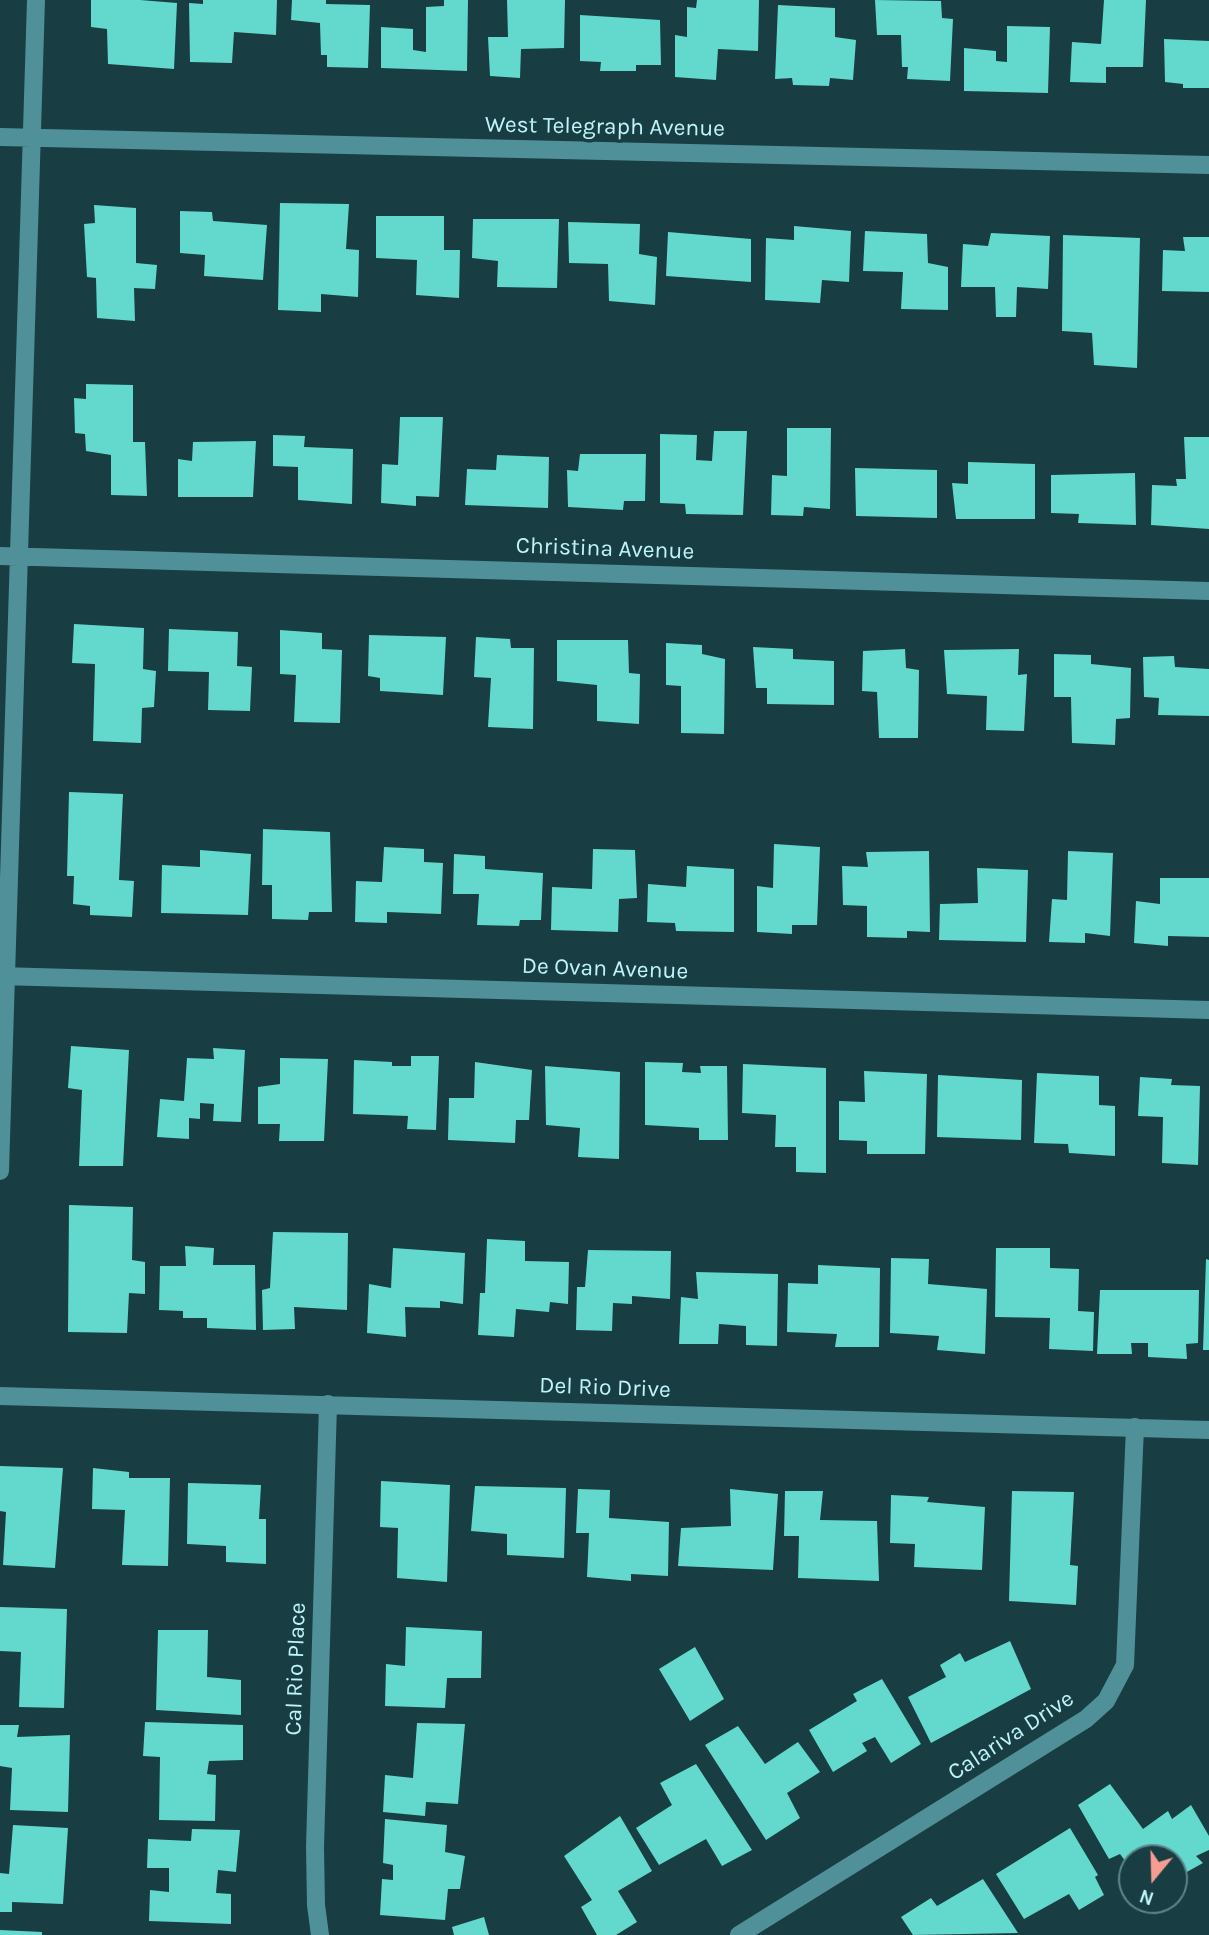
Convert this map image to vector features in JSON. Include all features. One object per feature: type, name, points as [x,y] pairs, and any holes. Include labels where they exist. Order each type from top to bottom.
[{"type":"street","points":[[0,1171],[36,0]]},
{"type":"street","name":"West Telegraph Avenue","points":[[0,137],[1209,165]]},
{"type":"street","name":"Christina Avenue","points":[[0,556],[1209,591]]},
{"type":"street","name":"De Ovan Avenue","points":[[4,977],[1209,1010]]},
{"type":"street","name":"Del Rio Drive","points":[[0,1396],[1209,1430]]},
{"type":"street","name":"Cal Rio Place","points":[[320,1935],[316,1905],[315,1847],[328,1404]]},
{"type":"street","name":"Calariva Drive","points":[[739,1935],[1086,1719],[1106,1701],[1125,1665],[1135,1427]]},
{"type":"building","points":[[91,0],[177,3],[174,69],[108,64],[107,29],[91,27]]},
{"type":"building","points":[[203,0],[277,0],[276,35],[234,32],[232,63],[190,62],[189,3],[203,4]]},
{"type":"building","points":[[292,0],[326,0],[326,4],[370,5],[368,68],[327,67],[327,55],[321,55],[320,23],[291,20]]},
{"type":"building","points":[[444,0],[468,0],[467,71],[381,68],[381,27],[413,29],[413,50],[426,52],[426,7],[444,6]]},
{"type":"building","points":[[507,0],[565,0],[564,48],[521,49],[520,78],[490,76],[488,37],[508,37]]},
{"type":"building","points":[[697,0],[759,0],[758,51],[718,49],[716,80],[675,77],[675,35],[687,37],[687,7],[696,8]]},
{"type":"building","points":[[875,0],[941,1],[942,18],[953,19],[950,81],[907,79],[908,67],[902,67],[901,35],[877,35]]},
{"type":"building","points":[[1104,0],[1146,0],[1143,67],[1106,67],[1106,83],[1070,82],[1072,42],[1101,44]]},
{"type":"building","points":[[778,5],[835,8],[835,37],[856,40],[853,80],[830,78],[829,86],[793,85],[792,78],[775,79]]},
{"type":"building","points":[[580,15],[660,20],[661,65],[636,65],[636,71],[600,71],[601,62],[580,61]]},
{"type":"building","points":[[1007,26],[1050,27],[1048,93],[964,91],[964,48],[996,51],[996,61],[1007,62]]},
{"type":"building","points":[[1164,39],[1209,41],[1209,88],[1183,88],[1183,84],[1165,82]]},
{"type":"building","points":[[280,203],[349,204],[346,249],[359,250],[358,297],[321,294],[321,312],[278,310]]},
{"type":"building","points":[[94,205],[136,208],[136,263],[157,265],[155,289],[134,288],[135,321],[97,318],[96,278],[87,277],[84,224],[95,223]]},
{"type":"building","points":[[180,211],[212,212],[213,221],[267,225],[263,280],[204,276],[205,255],[180,253]]},
{"type":"building","points":[[376,216],[444,216],[444,250],[460,250],[459,298],[416,295],[417,260],[376,258]]},
{"type":"building","points":[[473,219],[559,219],[557,288],[497,287],[498,261],[472,258]]},
{"type":"building","points":[[568,222],[640,224],[639,254],[657,257],[655,305],[609,301],[608,264],[569,263]]},
{"type":"building","points":[[794,226],[851,231],[849,282],[822,280],[820,303],[765,300],[766,238],[794,240]]},
{"type":"building","points":[[865,231],[927,234],[928,263],[948,267],[948,310],[901,309],[903,272],[863,271]]},
{"type":"building","points":[[668,232],[751,239],[751,282],[666,276]]},
{"type":"building","points":[[991,233],[1050,236],[1048,289],[1017,287],[1016,317],[996,317],[995,287],[961,287],[963,244],[988,246]]},
{"type":"building","points":[[1063,235],[1140,238],[1137,368],[1094,365],[1092,333],[1062,331]]},
{"type":"building","points":[[1183,237],[1209,237],[1209,292],[1162,291],[1163,250],[1185,251]]},
{"type":"building","points":[[86,384],[133,385],[133,442],[145,442],[147,496],[111,495],[111,455],[86,451],[85,434],[75,433],[74,398],[86,399]]},
{"type":"building","points":[[400,417],[443,417],[439,497],[416,496],[416,506],[381,503],[382,464],[398,465]]},
{"type":"building","points":[[787,428],[831,428],[830,509],[804,507],[803,516],[771,515],[772,475],[787,476]]},
{"type":"building","points":[[714,431],[747,431],[743,515],[686,514],[685,504],[660,503],[660,434],[697,435],[696,460],[712,461]]},
{"type":"building","points":[[273,435],[305,436],[304,447],[353,449],[352,504],[298,500],[298,467],[273,466]]},
{"type":"building","points":[[1184,437],[1209,437],[1209,529],[1151,525],[1152,485],[1177,486],[1176,479],[1186,479]]},
{"type":"building","points":[[256,441],[253,497],[178,497],[178,459],[192,461],[193,442]]},
{"type":"building","points":[[580,454],[646,454],[645,501],[624,501],[623,510],[568,507],[567,470],[578,471]]},
{"type":"building","points":[[497,455],[549,457],[548,508],[465,505],[467,469],[496,470]]},
{"type":"building","points":[[968,462],[1035,464],[1035,519],[956,519],[952,483],[968,484]]},
{"type":"building","points":[[855,468],[937,470],[937,518],[856,516]]},
{"type":"building","points":[[1135,473],[1136,525],[1078,523],[1079,514],[1051,513],[1051,475]]},
{"type":"building","points":[[74,624],[144,628],[143,669],[156,671],[154,707],[142,708],[141,743],[93,741],[95,664],[72,663]]},
{"type":"building","points":[[169,629],[238,632],[237,666],[252,667],[250,711],[208,710],[209,672],[168,671]]},
{"type":"building","points":[[280,630],[322,633],[322,649],[342,650],[340,723],[294,722],[296,675],[280,674]]},
{"type":"building","points":[[369,635],[446,637],[443,695],[380,691],[380,678],[368,676]]},
{"type":"building","points":[[476,637],[510,639],[511,648],[534,648],[533,729],[488,727],[491,678],[474,677]]},
{"type":"building","points":[[557,640],[628,640],[629,673],[640,674],[639,724],[597,721],[597,685],[557,681]]},
{"type":"building","points":[[666,643],[702,645],[702,654],[725,659],[724,734],[681,733],[681,686],[666,685]]},
{"type":"building","points":[[753,647],[793,649],[793,659],[834,661],[834,705],[767,704],[767,688],[756,688]]},
{"type":"building","points":[[905,649],[906,668],[919,670],[918,738],[879,738],[877,692],[862,691],[863,651]]},
{"type":"building","points":[[1019,649],[1018,675],[1027,674],[1024,731],[986,730],[987,696],[947,694],[944,650]]},
{"type":"building","points":[[1054,654],[1091,655],[1091,664],[1131,668],[1130,718],[1116,719],[1115,745],[1072,743],[1071,697],[1054,697]]},
{"type":"building","points":[[1174,656],[1175,667],[1209,669],[1209,716],[1158,715],[1159,698],[1144,697],[1143,657]]},
{"type":"building","points":[[69,792],[123,794],[119,880],[134,881],[132,917],[90,915],[90,906],[73,904],[74,876],[67,876]]},
{"type":"building","points":[[263,829],[330,832],[332,912],[309,912],[308,920],[272,919],[272,885],[262,885]]},
{"type":"building","points":[[774,844],[820,847],[817,925],[792,925],[792,934],[757,932],[757,886],[773,888]]},
{"type":"building","points":[[384,847],[424,849],[424,862],[443,863],[441,914],[387,912],[387,923],[355,922],[356,881],[382,882]]},
{"type":"building","points":[[593,849],[635,850],[637,898],[619,899],[618,932],[551,930],[552,887],[592,889]]},
{"type":"building","points":[[200,850],[251,854],[248,915],[161,913],[162,865],[200,867]]},
{"type":"building","points":[[929,851],[930,932],[907,931],[907,938],[867,937],[867,906],[843,905],[842,866],[868,867],[866,852]]},
{"type":"building","points":[[1068,851],[1113,853],[1110,936],[1085,933],[1085,943],[1049,942],[1052,899],[1067,900]]},
{"type":"building","points":[[454,854],[485,856],[485,869],[543,873],[541,920],[520,920],[519,926],[477,925],[479,894],[453,894]]},
{"type":"building","points":[[687,866],[734,869],[734,932],[676,931],[675,923],[647,922],[648,884],[686,887]]},
{"type":"building","points":[[977,868],[1028,870],[1026,942],[939,940],[940,904],[978,903]]},
{"type":"building","points":[[1160,878],[1209,878],[1209,937],[1168,936],[1168,946],[1134,943],[1136,901],[1160,904]]},
{"type":"building","points":[[71,1046],[129,1050],[123,1166],[79,1166],[82,1090],[68,1088]]},
{"type":"building","points":[[213,1048],[245,1050],[241,1122],[213,1121],[214,1104],[200,1103],[200,1119],[189,1118],[189,1139],[157,1137],[160,1099],[184,1101],[187,1058],[214,1059]]},
{"type":"building","points":[[411,1056],[439,1056],[436,1130],[407,1129],[408,1116],[353,1114],[354,1060],[411,1066]]},
{"type":"building","points":[[280,1058],[328,1059],[324,1141],[279,1141],[280,1124],[258,1124],[258,1087],[280,1084]]},
{"type":"building","points":[[475,1062],[532,1070],[529,1120],[516,1120],[515,1143],[448,1140],[449,1098],[474,1098]]},
{"type":"building","points":[[645,1062],[683,1063],[682,1072],[701,1073],[700,1066],[727,1066],[728,1140],[699,1140],[699,1128],[645,1125]]},
{"type":"building","points":[[743,1064],[826,1068],[826,1173],[796,1172],[796,1147],[775,1147],[776,1115],[742,1113]]},
{"type":"building","points":[[545,1066],[620,1072],[619,1159],[578,1157],[580,1128],[546,1125]]},
{"type":"building","points":[[864,1071],[927,1074],[925,1154],[867,1154],[867,1141],[839,1140],[839,1101],[865,1102]]},
{"type":"building","points":[[1037,1073],[1099,1076],[1099,1105],[1115,1106],[1115,1156],[1069,1153],[1068,1144],[1034,1143]]},
{"type":"building","points":[[938,1075],[1022,1080],[1021,1140],[937,1137]]},
{"type":"building","points":[[1140,1077],[1172,1079],[1171,1085],[1200,1086],[1198,1165],[1162,1163],[1163,1117],[1138,1116]]},
{"type":"building","points":[[69,1205],[133,1207],[132,1260],[145,1262],[145,1294],[129,1293],[127,1333],[68,1332]]},
{"type":"building","points":[[273,1232],[348,1233],[347,1310],[294,1307],[295,1329],[263,1330],[262,1290],[270,1288]]},
{"type":"building","points":[[487,1239],[525,1241],[525,1261],[569,1262],[568,1304],[550,1302],[549,1312],[516,1309],[514,1337],[478,1335],[480,1293],[485,1293]]},
{"type":"building","points":[[185,1246],[214,1248],[213,1265],[255,1265],[256,1330],[207,1328],[207,1318],[183,1318],[183,1311],[159,1310],[160,1266],[186,1266]]},
{"type":"building","points":[[393,1248],[465,1253],[463,1304],[440,1301],[440,1308],[405,1307],[406,1337],[367,1333],[369,1284],[391,1288]]},
{"type":"building","points":[[996,1248],[1050,1248],[1050,1268],[1079,1269],[1078,1311],[1094,1312],[1093,1351],[1049,1349],[1050,1318],[995,1317]]},
{"type":"building","points":[[588,1250],[671,1251],[670,1299],[632,1296],[632,1304],[613,1303],[612,1331],[576,1330],[577,1287],[585,1287]]},
{"type":"building","points":[[891,1258],[929,1259],[928,1284],[987,1289],[985,1354],[937,1350],[939,1336],[890,1333]]},
{"type":"building","points":[[1206,1259],[1209,1260],[1209,1350],[1203,1350]]},
{"type":"building","points":[[818,1265],[880,1268],[879,1347],[835,1347],[837,1334],[787,1332],[788,1283],[818,1284]]},
{"type":"building","points":[[696,1272],[778,1274],[777,1346],[746,1345],[746,1326],[719,1324],[718,1344],[679,1344],[681,1297],[698,1299]]},
{"type":"building","points":[[1100,1290],[1199,1290],[1198,1343],[1186,1344],[1187,1359],[1148,1357],[1148,1343],[1131,1343],[1132,1354],[1097,1354]]},
{"type":"building","points":[[0,1466],[63,1468],[55,1568],[3,1565],[6,1512],[0,1511]]},
{"type":"building","points":[[93,1468],[129,1472],[129,1478],[170,1478],[168,1566],[122,1565],[125,1510],[92,1509]]},
{"type":"building","points":[[381,1481],[450,1485],[447,1582],[397,1578],[398,1528],[380,1527]]},
{"type":"building","points":[[188,1483],[261,1485],[259,1519],[266,1519],[266,1564],[226,1562],[226,1546],[187,1544]]},
{"type":"building","points":[[475,1486],[566,1488],[564,1558],[507,1555],[507,1534],[471,1531]]},
{"type":"building","points":[[578,1489],[610,1490],[609,1518],[669,1522],[668,1576],[631,1574],[631,1581],[587,1577],[589,1533],[576,1533]]},
{"type":"building","points":[[730,1489],[778,1494],[773,1570],[678,1566],[681,1528],[731,1526]]},
{"type":"building","points":[[785,1491],[823,1491],[820,1520],[877,1521],[879,1581],[798,1578],[799,1536],[784,1536]]},
{"type":"building","points":[[1012,1491],[1074,1492],[1070,1565],[1078,1566],[1076,1605],[1009,1601]]},
{"type":"building","points":[[891,1495],[929,1497],[927,1502],[985,1507],[982,1570],[914,1567],[915,1544],[890,1543]]},
{"type":"building","points":[[0,1607],[67,1609],[64,1708],[19,1707],[21,1652],[0,1651]]},
{"type":"building","points":[[406,1627],[482,1631],[481,1678],[447,1678],[445,1708],[385,1706],[386,1664],[405,1666]]},
{"type":"building","points":[[158,1630],[208,1630],[207,1677],[241,1680],[241,1715],[156,1710]]},
{"type":"building","points":[[1010,1641],[1031,1689],[931,1743],[908,1697],[946,1677],[940,1665],[960,1653],[965,1662]]},
{"type":"building","points":[[695,1647],[724,1699],[690,1721],[659,1669]]},
{"type":"building","points":[[882,1679],[921,1744],[891,1763],[875,1737],[862,1743],[867,1751],[833,1772],[809,1730],[857,1701],[853,1694]]},
{"type":"building","points":[[145,1722],[243,1725],[243,1760],[209,1761],[207,1774],[216,1775],[215,1821],[159,1820],[160,1757],[143,1756]]},
{"type":"building","points":[[417,1723],[465,1724],[458,1804],[426,1802],[425,1816],[383,1812],[385,1775],[413,1778]]},
{"type":"building","points":[[0,1725],[19,1725],[17,1737],[70,1735],[68,1812],[10,1810],[12,1768],[0,1766]]},
{"type":"building","points":[[738,1726],[765,1764],[798,1742],[820,1772],[787,1793],[800,1818],[766,1840],[705,1745]]},
{"type":"building","points":[[696,1764],[752,1850],[722,1866],[706,1839],[659,1865],[636,1828],[672,1805],[660,1783]]},
{"type":"building","points":[[1110,1784],[1143,1829],[1168,1811],[1172,1819],[1191,1805],[1209,1836],[1209,1850],[1196,1856],[1203,1863],[1188,1871],[1188,1844],[1118,1844],[1118,1855],[1109,1859],[1078,1805]]},
{"type":"building","points":[[620,1816],[652,1871],[618,1891],[637,1922],[616,1935],[597,1935],[581,1907],[592,1900],[564,1856]]},
{"type":"building","points":[[385,1819],[447,1825],[445,1852],[465,1856],[460,1889],[448,1889],[445,1920],[380,1915],[382,1879],[393,1880],[393,1865],[383,1863]]},
{"type":"building","points":[[13,1825],[68,1828],[63,1904],[12,1902],[12,1912],[0,1912],[0,1873],[9,1874]]},
{"type":"building","points":[[1070,1828],[1098,1875],[1095,1877],[1104,1895],[1079,1910],[1069,1894],[1024,1919],[996,1874]]},
{"type":"building","points":[[192,1829],[240,1830],[236,1872],[218,1870],[216,1893],[231,1894],[231,1924],[149,1921],[150,1890],[169,1892],[169,1868],[147,1868],[148,1839],[191,1841]]},
{"type":"building","points":[[983,1879],[1018,1933],[913,1935],[901,1917],[931,1898],[937,1906]]},
{"type":"building","points":[[484,1917],[489,1935],[454,1935],[452,1927]]},
{"type":"building","points":[[0,1930],[42,1932],[42,1935],[0,1935]]}]
